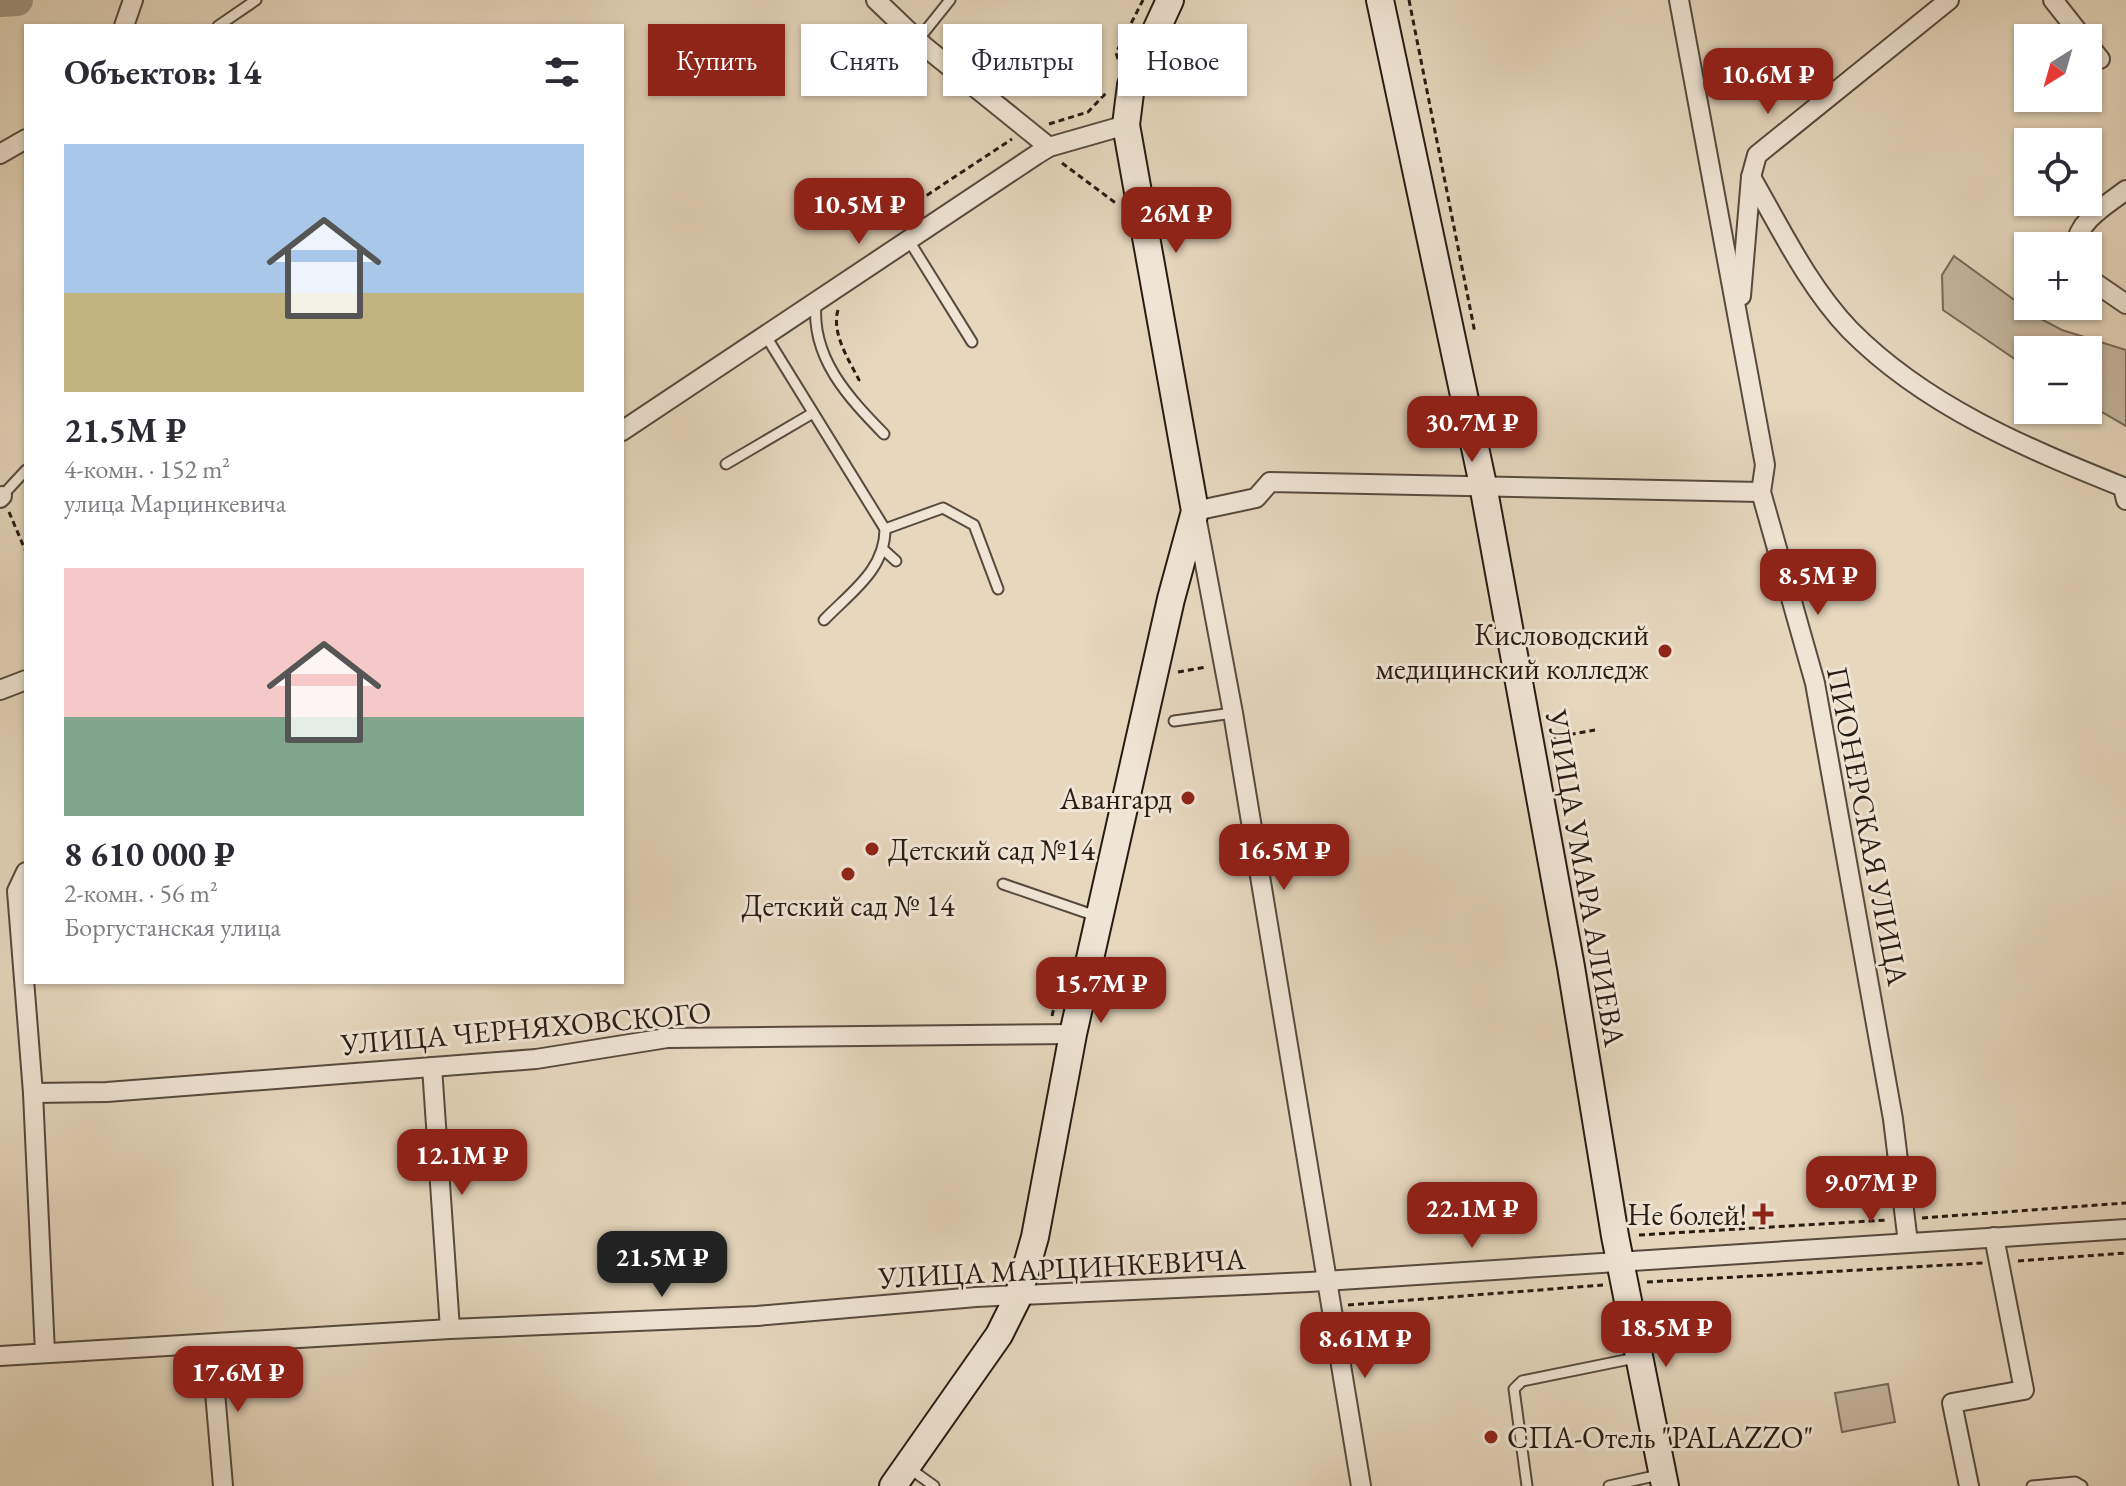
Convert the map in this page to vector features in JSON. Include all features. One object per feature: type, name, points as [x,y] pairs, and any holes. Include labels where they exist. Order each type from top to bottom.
[{"type":"street","points":[[125,24],[133,0]]},
{"type":"street","points":[[876,0],[897,24]]},
{"type":"street","points":[[1170,0],[1131,85],[1126,125],[1233,713],[1361,1486]]},
{"type":"street","name":"УЛИЦА УМАРА АЛИЕВА","points":[[1380,0],[1483,485],[1568,952],[1619,1260],[1664,1480]]},
{"type":"street","name":"ПИОНЕРСКАЯ УЛИЦА","points":[[1679,0],[1765,465],[1761,492],[1815,683],[1893,1119],[1908,1243]]},
{"type":"street","points":[[1739,317],[1751,177],[1757,155],[1949,0]]},
{"type":"street","points":[[2053,0],[2072,24]]},
{"type":"street","points":[[927,56],[1021,135],[1049,147]]},
{"type":"street","points":[[624,430],[764,333],[1049,147],[1126,125]]},
{"type":"street","points":[[0,154],[24,140]]},
{"type":"street","points":[[1751,177],[1808,276],[1850,329],[1902,375],[2014,443],[2125,492]]},
{"type":"street","points":[[2080,232],[2088,220],[2126,190]]},
{"type":"street","points":[[2102,288],[2126,304]]},
{"type":"street","points":[[1195,511],[1256,498],[1270,482],[1761,492]]},
{"type":"street","points":[[900,1476],[999,1335],[1018,1297],[1035,1237],[1073,1034],[1099,917],[1171,599],[1195,511]]},
{"type":"street","points":[[0,690],[24,681]]},
{"type":"street","points":[[24,876],[17,891],[24,979]]},
{"type":"street","points":[[24,984],[33,1093],[45,1353]]},
{"type":"street","name":"УЛИЦА ЧЕРНЯХОВСКОГО","points":[[33,1093],[107,1092],[536,1059],[667,1038],[1073,1034]]},
{"type":"street","points":[[432,1067],[450,1329]]},
{"type":"street","name":"УЛИЦА МАРЦИНКЕВИЧА","points":[[0,1356],[450,1329],[757,1316],[1018,1297],[1327,1281],[2126,1229]]},
{"type":"street","points":[[1969,1486],[1952,1403],[2024,1390],[1994,1237]]},
{"type":"street","points":[[211,1345],[223,1486]]},
{"type":"lane","points":[[221,24],[256,0]]},
{"type":"lane","points":[[927,34],[950,0]]},
{"type":"lane","points":[[908,239],[972,342]]},
{"type":"lane","points":[[816,299],[816,338],[824,355],[845,394],[884,434]]},
{"type":"lane","points":[[764,333],[885,529],[885,551],[873,570],[824,620]]},
{"type":"lane","points":[[726,464],[813,413]]},
{"type":"lane","points":[[1,497],[24,472]]},
{"type":"lane","points":[[885,529],[943,508],[974,525],[998,589]]},
{"type":"lane","points":[[885,551],[896,561]]},
{"type":"lane","points":[[1174,721],[1233,713]]},
{"type":"lane","points":[[1003,884],[1099,917]]},
{"type":"lane","points":[[1527,1486],[1514,1389],[1522,1381],[1638,1357]]},
{"type":"lane","points":[[900,1476],[934,1486]]},
{"type":"lane","points":[[1609,1486],[1664,1480]]},
{"type":"lane","points":[[2032,1486],[2075,1482],[2082,1486]]},
{"type":"path","points":[[1131,24],[1143,0]]},
{"type":"path","points":[[908,239],[894,217],[1021,135],[1088,112],[1104,98],[1109,87]]},
{"type":"path","points":[[1003,130],[1021,135]]},
{"type":"path","points":[[1066,166],[1117,204],[1120,218]]},
{"type":"path","points":[[1,497],[24,548]]},
{"type":"path","points":[[1167,674],[1207,667],[1209,679]]},
{"type":"path","points":[[1552,737],[1595,730]]},
{"type":"path","points":[[1047,1034],[1066,958]]},
{"type":"path","points":[[1331,1307],[1619,1260],[1906,1219],[2126,1203]]},
{"type":"path","points":[[1619,1260],[1999,1262],[2126,1253]]},
{"type":"shaded area","points":[[1954,256],[2014,300],[2014,320],[2043,320],[2081,336],[2014,336],[2014,358],[1943,310],[1942,275]]},
{"type":"shaded area","points":[[2102,342],[2126,350],[2126,426],[2102,412]]},
{"type":"shaded area","points":[[1888,1384],[1895,1422],[1842,1432],[1835,1393]]},
{"type":"waterway","points":[[0,1],[17,0]]},
{"type":"place","name":"Кисловодский медицинский колледж","points":[[1665,651]]},
{"type":"place","name":"Авангард","points":[[1188,798]]},
{"type":"place","name":"Детский сад №14","points":[[872,849]]},
{"type":"place","name":"Детский сад № 14","points":[[848,874]]},
{"type":"place","name":"Не болей!","points":[[1763,1214]]},
{"type":"place","name":"СПА-Отель \"PALAZZO\"","points":[[1491,1437]]}]
